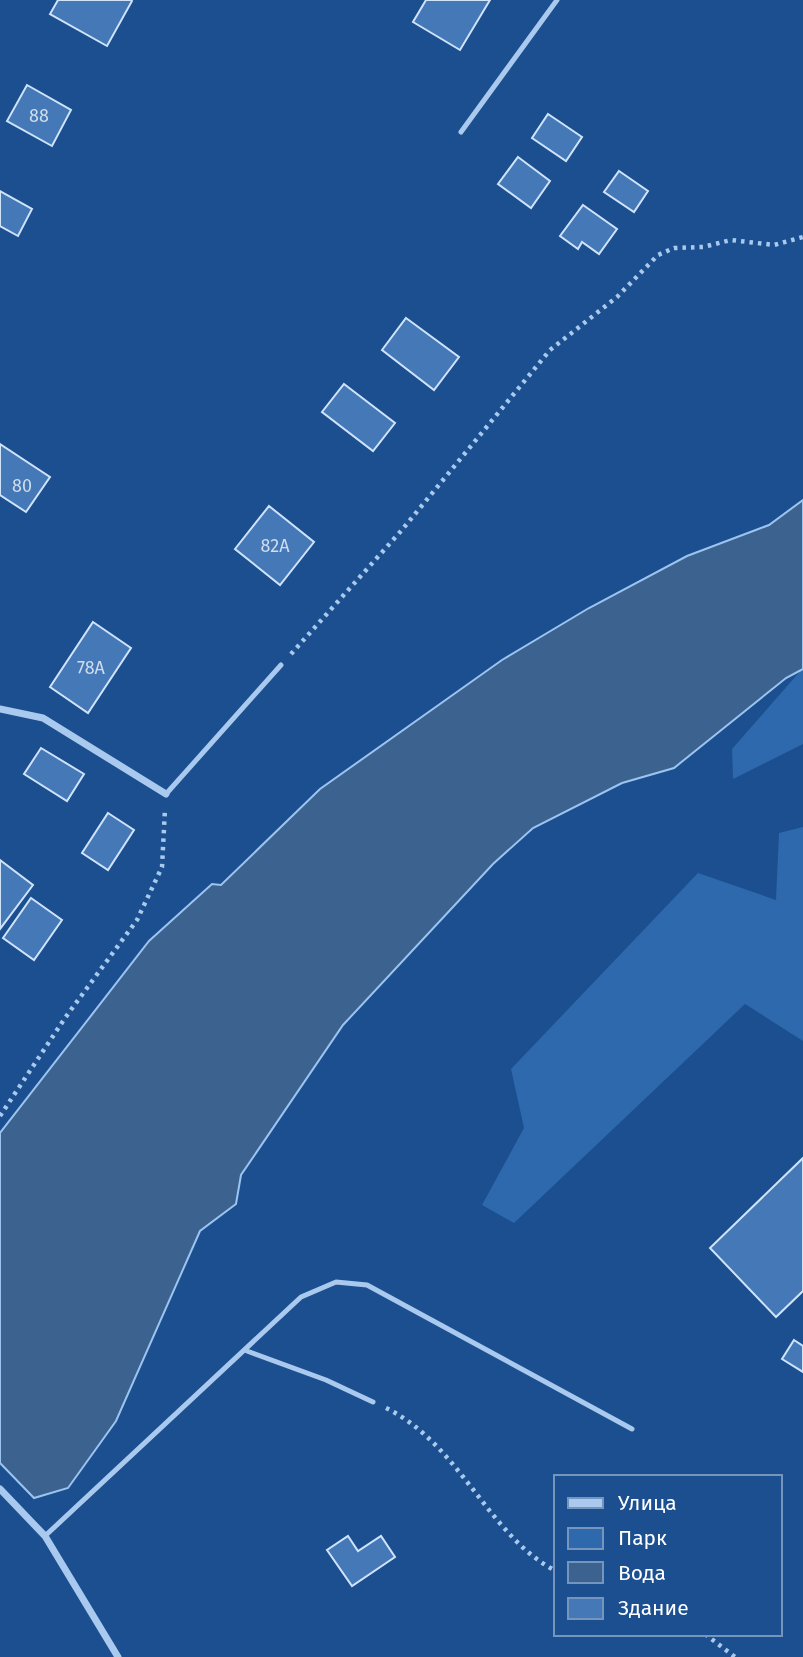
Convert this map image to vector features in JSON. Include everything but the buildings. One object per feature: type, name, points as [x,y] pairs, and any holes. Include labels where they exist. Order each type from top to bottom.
[{"type":"street","points":[[0,709],[43,718],[166,794]]},
{"type":"street","points":[[0,1489],[45,1536],[118,1657]]},
{"type":"lane","points":[[461,132],[557,0]]},
{"type":"lane","points":[[166,794],[281,666]]},
{"type":"lane","points":[[45,1536],[247,1351],[301,1297],[337,1282],[367,1285],[632,1429]]},
{"type":"lane","points":[[247,1351],[326,1380],[373,1402]]},
{"type":"path","points":[[281,666],[401,531],[550,350],[617,297],[658,255],[674,248],[704,247],[731,240],[774,244],[803,237]]},
{"type":"path","points":[[0,1116],[65,1018],[137,919],[162,867],[166,794]]},
{"type":"path","points":[[373,1402],[409,1419],[453,1462],[499,1522],[545,1566],[554,1570]]},
{"type":"path","points":[[708,1636],[735,1657]]},
{"type":"green space","points":[[803,668],[803,744],[733,779],[732,749]]},
{"type":"green space","points":[[803,827],[803,1041],[745,1004],[514,1223],[482,1205],[524,1128],[511,1069],[698,873],[776,900],[779,833]]},
{"type":"water","points":[[803,500],[803,669],[786,678],[674,768],[622,783],[533,828],[493,864],[343,1025],[241,1175],[236,1204],[200,1231],[116,1421],[68,1488],[34,1498],[0,1463],[0,1133],[149,941],[212,884],[221,885],[320,789],[502,660],[589,608],[687,556],[769,525]]}]
